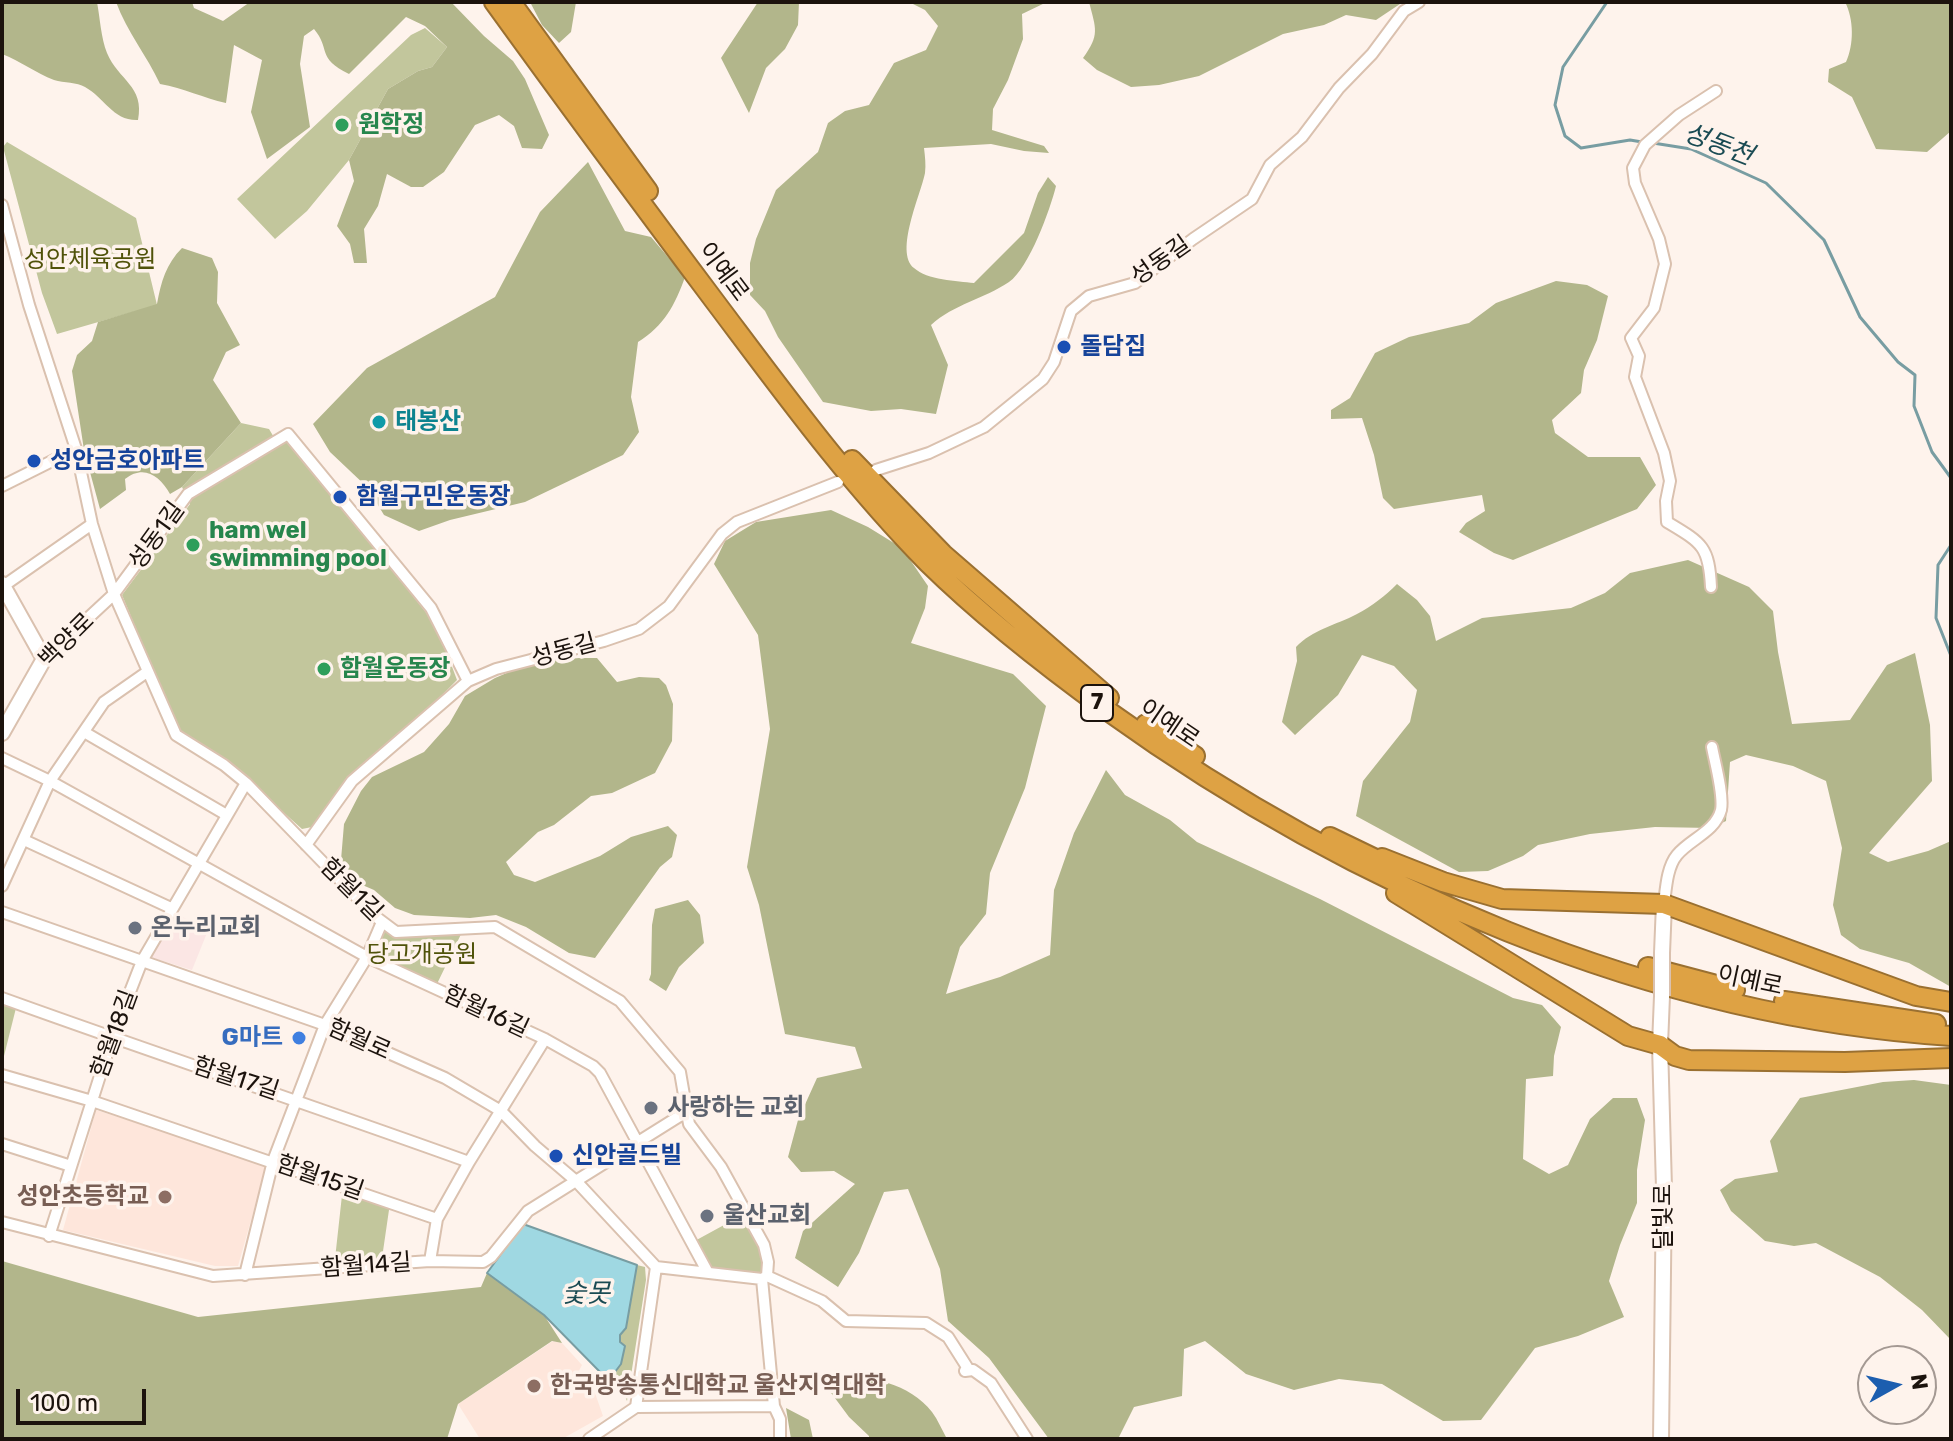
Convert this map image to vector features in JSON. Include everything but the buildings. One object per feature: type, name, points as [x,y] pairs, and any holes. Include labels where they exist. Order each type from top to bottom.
[{"type":"highway","name":"이예로","points":[[494,2],[788,399],[865,495],[931,565],[1002,628],[1090,698],[1256,810],[1522,926],[1612,957],[1762,998],[1951,1025]]},
{"type":"highway","name":"이예로","points":[[511,2],[759,344],[860,470],[954,564],[1119,706],[1324,841],[1500,928],[1687,992],[1811,1019],[1872,1029],[1951,1036]]},
{"type":"highway","points":[[1324,841],[1502,899],[1664,904],[1916,996],[1951,1002]]},
{"type":"highway","points":[[1324,841],[1628,1036],[1660,1045],[1675,1056],[1689,1060],[1845,1062],[1951,1058]]},
{"type":"main road","points":[[2,586],[44,659]]},
{"type":"main road","name":"백양로","points":[[2,733],[44,659]]},
{"type":"main road","name":"달빛로","points":[[1661,1439],[1664,1188],[1660,1045],[1664,904]]},
{"type":"street","name":"성동길","points":[[876,470],[929,453],[984,427],[1043,379],[1054,362],[1071,311],[1089,296],[1135,283],[1252,199],[1270,165],[1302,137],[1404,11],[1419,2]]},
{"type":"street","points":[[1711,587],[1709,557],[1693,537],[1667,522],[1666,501],[1670,481],[1664,453],[1635,377],[1639,356],[1631,338],[1654,308],[1665,264],[1659,239],[1635,183],[1633,168],[1648,142],[1679,115],[1716,91]]},
{"type":"street","name":"함월1길","points":[[2,205],[29,305],[76,449],[92,524],[114,594],[176,735],[224,765],[246,783],[382,922],[396,932],[495,927],[620,1001],[680,1072],[689,1124],[721,1167],[764,1245],[768,1262],[764,1277],[774,1406],[780,1419],[780,1439]]},
{"type":"street","name":"성동1길","points":[[114,594],[188,494],[288,434],[431,608],[468,681]]},
{"type":"street","points":[[2,486],[76,449]]},
{"type":"street","name":"성동길","points":[[306,845],[352,781],[468,681],[496,669],[639,629],[669,606],[722,534],[737,522],[838,482]]},
{"type":"street","points":[[2,586],[92,524]]},
{"type":"street","name":"백양로","points":[[44,659],[114,594]]},
{"type":"street","points":[[2,886],[50,781],[104,702],[147,672]]},
{"type":"street","points":[[84,732],[225,814]]},
{"type":"street","points":[[1664,904],[1668,875],[1675,857],[1702,836],[1721,809],[1712,747]]},
{"type":"street","name":"함월16길","points":[[2,758],[50,781],[367,957],[545,1039],[593,1066],[600,1073],[707,1271]]},
{"type":"street","name":"함월18길","points":[[49,1236],[112,1038],[142,961],[225,814],[246,783]]},
{"type":"street","points":[[24,840],[171,908]]},
{"type":"street","name":"함월로","points":[[2,912],[325,1025],[445,1078],[501,1111],[576,1181],[656,1267]]},
{"type":"street","points":[[245,1275],[273,1161],[296,1099],[325,1025],[367,957],[382,922]]},
{"type":"street","name":"함월17길","points":[[2,998],[469,1162]]},
{"type":"street","points":[[430,1261],[437,1219],[545,1039]]},
{"type":"street","name":"함월15길","points":[[2,1075],[92,1101],[437,1219]]},
{"type":"street","name":"함월14길","points":[[2,1222],[213,1276],[430,1261],[483,1262],[491,1257],[528,1211],[686,1112]]},
{"type":"street","points":[[2,1144],[71,1166]]},
{"type":"street","points":[[636,1407],[656,1267],[707,1271],[764,1277],[822,1301],[846,1321],[926,1323],[948,1337],[967,1367],[965,1371],[973,1370],[991,1383],[1027,1439]]},
{"type":"street","points":[[589,1439],[636,1407],[774,1406]]},
{"type":"shaded area","points":[[175,914],[209,928],[192,970],[150,957]]},
{"type":"shaded area","name":"성안초등학교","points":[[96,1110],[267,1164],[238,1266],[215,1266],[63,1230]]},
{"type":"shaded area","name":"한국방송통신대학교 울산지역대학","points":[[553,1341],[562,1343],[582,1365],[574,1380],[595,1393],[603,1416],[562,1439],[480,1439],[458,1404]]},
{"type":"green space","points":[[2,2],[97,2],[107,53],[138,99],[138,120],[122,117],[82,85],[54,80],[2,54]]},
{"type":"green space","points":[[116,2],[192,2],[194,8],[223,21],[250,2],[451,2],[513,61],[525,79],[549,135],[542,149],[522,148],[514,126],[499,115],[475,125],[444,172],[423,187],[411,187],[387,174],[378,206],[364,229],[367,263],[354,263],[350,244],[337,226],[354,181],[349,160],[388,89],[418,71],[432,67],[447,47],[425,26],[406,17],[349,74],[328,58],[314,29],[304,36],[300,64],[310,127],[267,159],[251,112],[262,60],[234,45],[226,103],[160,84]]},
{"type":"green space","points":[[530,2],[576,2],[571,32],[559,43],[542,25]]},
{"type":"green space","points":[[758,2],[799,2],[798,25],[785,49],[766,68],[749,113],[721,58]]},
{"type":"green space","points":[[909,2],[1047,2],[1022,14],[1023,39],[993,109],[992,130],[1044,146],[1049,153],[991,144],[924,148],[925,173],[910,222],[907,249],[914,268],[934,277],[974,283],[1024,233],[1038,193],[1048,177],[1056,186],[1038,238],[1017,275],[931,325],[948,365],[936,414],[901,409],[871,411],[823,402],[778,337],[765,311],[750,295],[750,263],[756,239],[776,190],[818,152],[828,123],[845,111],[869,105],[894,63],[926,50],[938,26],[925,10]]},
{"type":"green space","points":[[1089,2],[1403,2],[1376,20],[1346,15],[1324,25],[1283,34],[1199,76],[1159,85],[1131,87],[1097,70],[1083,58],[1095,32]]},
{"type":"green space","points":[[1845,2],[1951,2],[1951,131],[1927,152],[1876,149],[1852,97],[1828,82],[1829,69],[1846,62],[1850,48],[1852,32]]},
{"type":"green space","name":"원학정","points":[[425,28],[447,47],[432,67],[418,71],[388,89],[349,160],[307,211],[275,239],[237,199],[411,35]]},
{"type":"green space","name":"성안체육공원","points":[[7,142],[136,218],[157,305],[57,334],[42,293],[3,147]]},
{"type":"green space","points":[[588,162],[625,231],[651,237],[685,277],[668,314],[638,342],[631,397],[639,432],[623,455],[525,502],[450,520],[419,531],[384,515],[367,487],[330,452],[313,424],[367,368],[495,297],[540,212]]},
{"type":"green space","points":[[182,248],[212,258],[218,272],[217,303],[240,345],[226,352],[213,380],[241,423],[182,487],[170,494],[156,477],[139,472],[125,479],[126,490],[100,509],[84,450],[72,371],[77,355],[92,341],[98,322],[157,304],[165,274]]},
{"type":"green space","points":[[1556,281],[1587,285],[1608,296],[1597,340],[1584,370],[1581,393],[1552,420],[1555,433],[1588,457],[1640,457],[1656,485],[1637,509],[1513,560],[1494,553],[1459,532],[1466,523],[1485,511],[1482,495],[1394,509],[1383,498],[1362,418],[1331,419],[1331,410],[1350,398],[1375,353],[1409,337],[1469,323],[1496,303]]},
{"type":"green space","points":[[241,423],[269,429],[278,444],[286,442],[293,446],[428,615],[457,680],[312,827],[302,829],[225,760],[180,734],[122,595],[190,504],[182,487]]},
{"type":"green space","points":[[831,510],[868,527],[902,548],[928,586],[925,608],[911,643],[1013,674],[1046,706],[1025,788],[990,873],[986,914],[960,947],[946,994],[1000,977],[1050,955],[1054,890],[1074,833],[1106,770],[1125,795],[1170,820],[1197,842],[1320,899],[1513,998],[1542,1005],[1561,1027],[1553,1076],[1526,1079],[1523,1159],[1549,1174],[1568,1165],[1590,1119],[1613,1098],[1637,1098],[1645,1120],[1637,1170],[1637,1203],[1609,1281],[1624,1317],[1578,1336],[1535,1348],[1481,1420],[1443,1421],[1382,1384],[1339,1379],[1294,1390],[1246,1374],[1205,1341],[1184,1349],[1182,1396],[1134,1407],[1118,1439],[1049,1439],[989,1358],[948,1321],[940,1269],[908,1189],[884,1192],[859,1253],[838,1287],[795,1258],[803,1231],[855,1184],[834,1171],[801,1172],[788,1157],[798,1120],[817,1078],[862,1068],[855,1047],[785,1034],[759,905],[747,867],[770,729],[758,635],[714,564],[725,541],[756,522]]},
{"type":"green space","points":[[1688,560],[1749,587],[1773,611],[1792,724],[1850,720],[1887,665],[1915,653],[1930,725],[1932,781],[1869,853],[1888,862],[1951,841],[1951,987],[1909,963],[1860,949],[1841,935],[1833,905],[1842,848],[1826,781],[1793,766],[1746,755],[1730,762],[1726,821],[1711,828],[1655,827],[1590,834],[1538,845],[1523,856],[1488,871],[1459,872],[1356,816],[1363,781],[1410,722],[1417,690],[1394,666],[1362,655],[1338,695],[1295,735],[1282,722],[1297,661],[1296,647],[1317,632],[1368,608],[1397,584],[1417,600],[1430,616],[1436,641],[1482,618],[1571,608],[1605,593],[1630,573]]},
{"type":"green space","points":[[597,658],[617,682],[639,677],[659,678],[666,685],[673,704],[672,741],[655,773],[612,793],[591,796],[554,825],[538,832],[506,862],[514,875],[535,882],[600,856],[631,837],[668,826],[677,835],[672,857],[660,867],[595,958],[569,953],[526,927],[496,915],[470,918],[414,915],[395,908],[374,890],[360,884],[341,860],[344,824],[372,777],[424,752],[449,724],[465,696],[495,678],[530,663]]},
{"type":"green space","points":[[688,900],[700,915],[704,943],[679,967],[666,991],[649,980],[655,909]]},
{"type":"green space","name":"당고개공원","points":[[382,924],[396,932],[464,928],[435,988],[367,957]]},
{"type":"green space","points":[[2,1003],[16,1008],[2,1064]]},
{"type":"green space","points":[[1914,1080],[1951,1085],[1951,1340],[1922,1310],[1880,1277],[1816,1243],[1794,1246],[1765,1241],[1731,1211],[1720,1190],[1735,1179],[1778,1172],[1770,1141],[1800,1098],[1883,1082]]},
{"type":"green space","points":[[343,1186],[390,1203],[381,1265],[334,1268]]},
{"type":"green space","points":[[746,1213],[764,1245],[767,1276],[707,1271],[691,1243]]},
{"type":"green space","points":[[2,1261],[198,1317],[481,1287],[487,1273],[544,1315],[562,1343],[552,1341],[458,1404],[447,1439],[2,1439]]},
{"type":"green space","points":[[637,1265],[645,1267],[646,1280],[627,1401],[615,1372],[621,1364],[625,1347],[620,1342],[620,1335],[626,1328]]},
{"type":"green space","points":[[835,1375],[888,1383],[912,1394],[932,1412],[947,1439],[869,1439],[826,1386]]},
{"type":"green space","points":[[786,1408],[809,1420],[813,1439],[791,1439]]},
{"type":"water","name":"숯못","points":[[523,1224],[637,1265],[626,1328],[620,1335],[620,1342],[625,1346],[621,1364],[615,1372],[602,1374],[544,1315],[487,1273]]},
{"type":"waterway","name":"성동천","points":[[1607,2],[1563,67],[1555,105],[1565,136],[1581,148],[1630,140],[1642,142]]},
{"type":"waterway","name":"성동천","points":[[1653,143],[1691,149],[1766,183],[1824,240],[1860,317],[1898,362],[1915,375],[1914,406],[1932,452],[1951,478]]},
{"type":"waterway","points":[[1951,545],[1938,565],[1936,618],[1951,656]]},
{"type":"place","name":"원학정","points":[[342,125]]},
{"type":"place","name":"돌담집","points":[[1064,347]]},
{"type":"place","name":"태봉산","points":[[379,422]]},
{"type":"place","name":"성안금호아파트","points":[[34,461]]},
{"type":"place","name":"함월구민운동장","points":[[340,497]]},
{"type":"place","name":"ham wel swimming pool","points":[[193,545]]},
{"type":"place","name":"함월운동장","points":[[324,669]]},
{"type":"place","name":"온누리교회","points":[[135,928]]},
{"type":"place","name":"G마트","points":[[299,1038]]},
{"type":"place","name":"사랑하는 교회","points":[[651,1108]]},
{"type":"place","name":"신안골드빌","points":[[556,1156]]},
{"type":"place","name":"성안초등학교","points":[[165,1197]]},
{"type":"place","name":"울산교회","points":[[707,1216]]},
{"type":"place","name":"한국방송통신대학교 울산지역대학","points":[[534,1386]]}]
